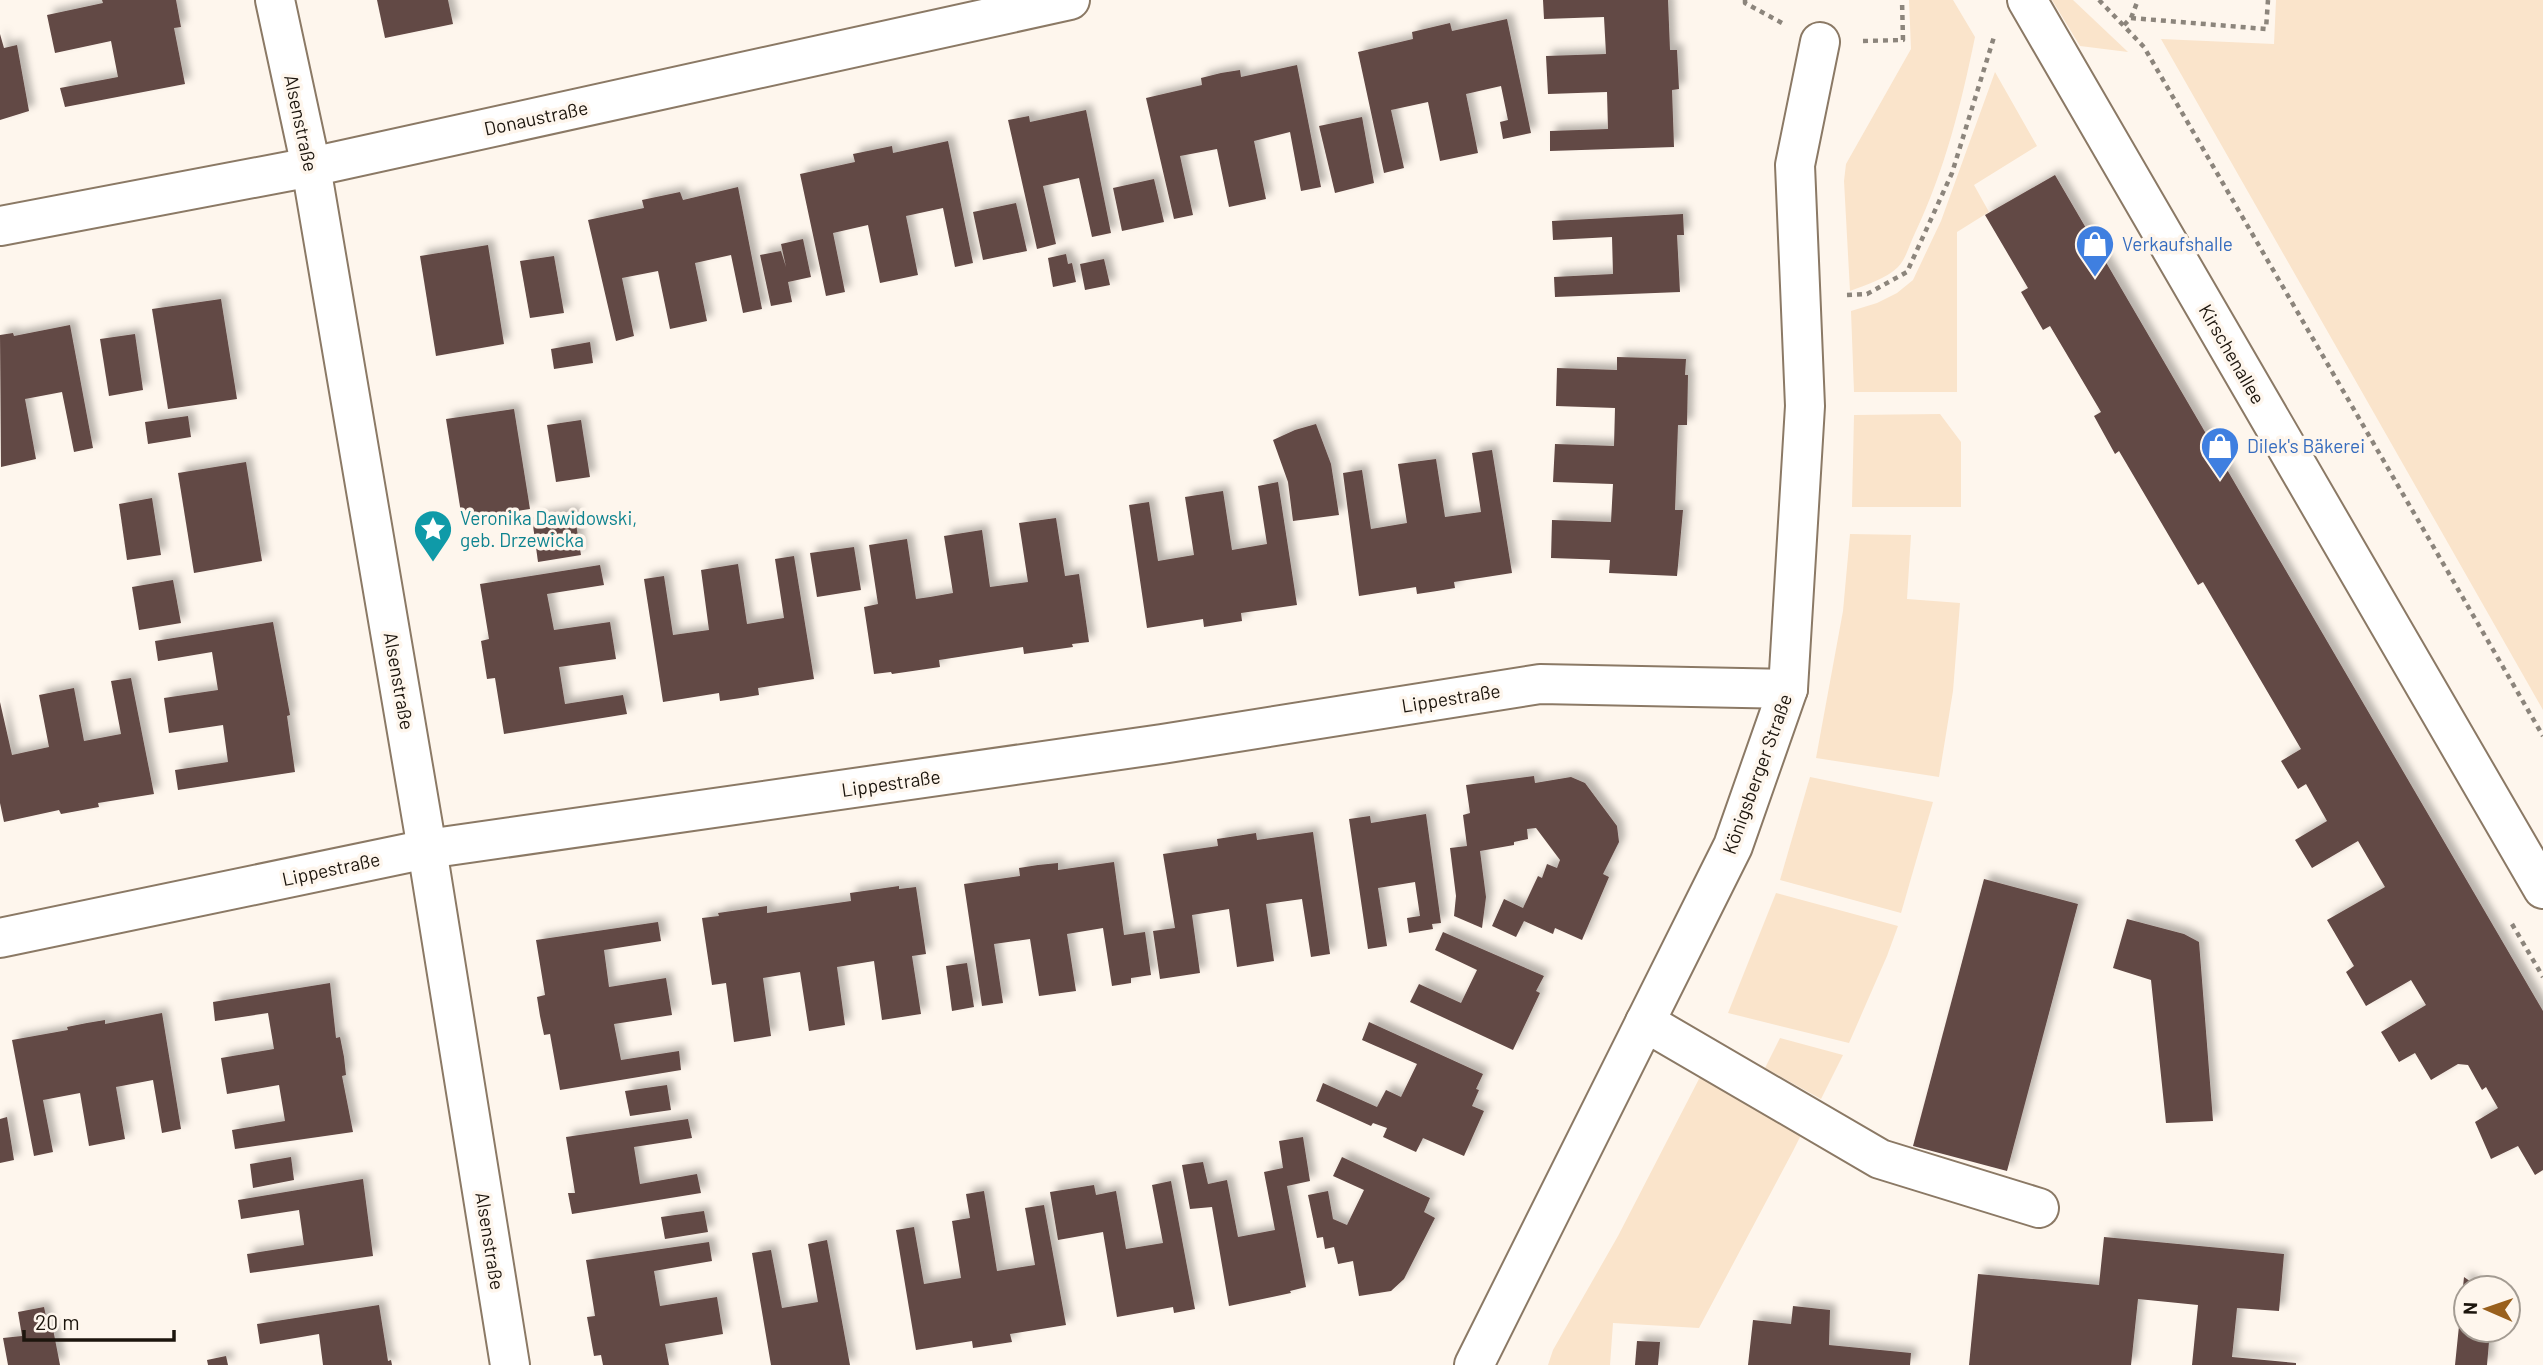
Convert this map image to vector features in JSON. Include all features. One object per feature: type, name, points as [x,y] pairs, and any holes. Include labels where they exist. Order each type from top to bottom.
[{"type":"street","name":"Alsenstraße","points":[[275,0],[311,167],[427,849],[510,1365]]},
{"type":"street","name":"Donaustraße","points":[[0,226],[311,167],[1070,0]]},
{"type":"street","name":"Kirschenallee","points":[[2027,0],[2543,889]]},
{"type":"street","name":"Königsberger Straße","points":[[1474,1365],[1733,846],[1788,689],[1805,406],[1794,165],[1820,42]]},
{"type":"street","name":"Lippestraße","points":[[0,938],[427,849],[1148,746],[1539,684],[1788,689]]},
{"type":"street","points":[[1645,1022],[1880,1159],[2039,1208]]},
{"type":"path","points":[[2099,0],[2144,47],[2543,736]]},
{"type":"path","points":[[2124,25],[2131,18],[2138,0]]},
{"type":"path","points":[[2131,18],[2266,29],[2267,0]]},
{"type":"path","points":[[1801,298],[1867,294],[1907,272],[1952,173],[1995,34]]},
{"type":"shaded area","points":[[1909,0],[1953,0],[1975,37],[1958,112],[1943,161],[1906,255],[1901,264],[1888,275],[1850,291],[1844,181],[1846,164],[1911,49]]},
{"type":"shaded area","points":[[2052,0],[2073,0],[2128,52],[2080,46]]},
{"type":"shaded area","points":[[2276,0],[2543,0],[2543,710],[2161,39],[2274,44]]},
{"type":"shaded area","points":[[1995,72],[2037,146],[1974,185],[1989,212],[1957,232],[1957,392],[1854,392],[1851,311],[1897,293],[1913,280],[1941,221]]},
{"type":"shaded area","points":[[1940,414],[1961,442],[1961,507],[1852,507],[1854,415]]},
{"type":"shaded area","points":[[1850,534],[1911,535],[1907,599],[1960,603],[1953,691],[1939,777],[1816,758],[1843,611]]},
{"type":"shaded area","points":[[1810,777],[1933,802],[1901,913],[1780,880]]},
{"type":"shaded area","points":[[1776,893],[1898,926],[1849,1043],[1728,1013]]},
{"type":"shaded area","points":[[1780,1038],[1843,1055],[1821,1099],[1765,1068]]},
{"type":"shaded area","points":[[1700,1077],[1803,1131],[1793,1151],[1699,1328],[1613,1323],[1610,1365],[1548,1365],[1553,1350],[1618,1236]]},
{"type":"building","points":[[102,0],[176,0],[181,27],[174,28],[185,84],[65,107],[60,88],[118,77],[111,41],[55,53],[47,15],[103,3]]},
{"type":"building","points":[[377,0],[448,0],[453,24],[385,38]]},
{"type":"building","points":[[1543,0],[1668,0],[1670,50],[1677,50],[1679,89],[1672,90],[1674,147],[1550,151],[1550,131],[1608,129],[1607,92],[1548,94],[1546,56],[1606,54],[1604,17],[1544,19]]},
{"type":"building","points":[[1507,19],[1531,133],[1503,139],[1500,122],[1508,120],[1501,86],[1466,94],[1478,153],[1440,161],[1428,102],[1391,110],[1404,168],[1384,173],[1358,52],[1413,39],[1412,32],[1450,23],[1452,31]]},
{"type":"building","points":[[0,34],[4,48],[17,45],[29,111],[0,120]]},
{"type":"building","points":[[1297,65],[1321,187],[1301,191],[1290,132],[1254,141],[1266,199],[1229,207],[1217,149],[1180,156],[1193,215],[1174,219],[1146,98],[1202,85],[1201,78],[1221,73],[1240,70],[1241,77]]},
{"type":"building","points":[[1086,110],[1111,233],[1092,237],[1079,178],[1043,186],[1056,244],[1037,249],[1008,120],[1029,116],[1030,122]]},
{"type":"building","points":[[1362,117],[1374,183],[1335,193],[1319,126]]},
{"type":"building","points":[[948,141],[973,263],[955,267],[943,208],[906,216],[918,275],[880,283],[868,225],[833,233],[845,292],[826,296],[800,174],[855,162],[853,154],[892,146],[893,153]]},
{"type":"building","points":[[2055,175],[2543,1011],[2543,1170],[2535,1175],[2518,1146],[2491,1159],[2475,1122],[2498,1108],[2486,1087],[2482,1090],[2468,1065],[2458,1064],[2431,1080],[2415,1053],[2399,1062],[2381,1032],[2426,1005],[2411,980],[2366,1006],[2346,972],[2354,966],[2327,920],[2385,887],[2358,841],[2312,868],[2295,840],[2327,821],[2306,784],[2298,789],[2281,761],[2301,749],[2203,582],[2198,585],[2119,451],[2115,454],[2094,416],[2101,412],[2050,326],[2043,330],[2021,292],[2028,288],[1985,215]]},
{"type":"building","points":[[1154,179],[1164,222],[1122,231],[1113,188]]},
{"type":"building","points":[[738,187],[762,309],[743,313],[731,255],[695,263],[707,321],[670,329],[658,271],[622,278],[634,336],[616,341],[588,220],[644,208],[642,200],[680,192],[683,200]]},
{"type":"building","points":[[1016,203],[1027,251],[983,260],[973,212]]},
{"type":"building","points":[[1683,214],[1684,235],[1677,235],[1680,292],[1555,297],[1554,277],[1613,274],[1612,237],[1553,240],[1552,221]]},
{"type":"building","points":[[803,239],[811,277],[788,282],[792,302],[771,306],[760,255],[781,251],[786,267],[781,244]]},
{"type":"building","points":[[488,245],[504,344],[436,356],[420,256]]},
{"type":"building","points":[[1066,254],[1068,264],[1072,263],[1076,282],[1053,287],[1048,258]]},
{"type":"building","points":[[554,256],[564,313],[530,318],[520,261]]},
{"type":"building","points":[[1104,259],[1110,285],[1085,290],[1080,264]]},
{"type":"building","points":[[221,299],[237,399],[168,409],[152,309]]},
{"type":"building","points":[[70,325],[93,448],[74,452],[62,392],[25,399],[36,459],[1,467],[0,335],[13,333],[14,336]]},
{"type":"building","points":[[135,334],[143,390],[109,396],[100,339]]},
{"type":"building","points":[[590,342],[593,363],[554,369],[551,349]]},
{"type":"building","points":[[1617,357],[1686,359],[1687,425],[1678,425],[1675,510],[1683,510],[1677,576],[1609,573],[1610,560],[1551,558],[1552,520],[1611,522],[1613,484],[1553,482],[1555,444],[1614,446],[1615,408],[1556,406],[1557,368],[1617,370]]},
{"type":"building","points":[[514,409],[530,509],[462,519],[446,419]]},
{"type":"building","points":[[188,416],[191,437],[148,444],[145,422]]},
{"type":"building","points":[[581,420],[590,477],[556,482],[547,425]]},
{"type":"building","points":[[1316,424],[1331,464],[1339,515],[1293,521],[1288,482],[1273,440]]},
{"type":"building","points":[[1492,450],[1512,573],[1454,582],[1455,588],[1437,591],[1417,594],[1416,587],[1359,596],[1343,473],[1362,470],[1371,529],[1407,523],[1398,464],[1436,459],[1445,517],[1481,512],[1472,453]]},
{"type":"building","points":[[246,462],[262,561],[194,573],[178,473]]},
{"type":"building","points":[[1278,482],[1297,605],[1241,613],[1242,621],[1204,627],[1203,619],[1147,628],[1129,505],[1149,502],[1158,561],[1194,555],[1185,497],[1223,491],[1232,550],[1267,544],[1258,486]]},
{"type":"building","points":[[152,498],[161,555],[127,560],[119,504]]},
{"type":"building","points":[[574,511],[581,555],[538,562],[532,518]]},
{"type":"building","points":[[1056,518],[1065,576],[1079,574],[1089,642],[1024,654],[1023,647],[939,660],[940,667],[874,674],[864,607],[878,604],[869,545],[907,539],[916,599],[930,597],[953,593],[944,536],[982,530],[990,587],[1028,582],[1019,523]]},
{"type":"building","points":[[854,547],[861,590],[817,597],[810,553]]},
{"type":"building","points":[[794,556],[814,679],[758,688],[759,695],[741,698],[720,701],[719,693],[663,702],[644,579],[664,576],[673,635],[709,630],[701,570],[738,564],[747,624],[784,618],[775,559]]},
{"type":"building","points":[[600,565],[604,585],[547,594],[554,630],[610,622],[616,659],[559,667],[565,704],[623,695],[627,714],[504,734],[495,678],[487,679],[481,641],[489,639],[480,584]]},
{"type":"building","points":[[173,580],[181,623],[139,630],[132,587]]},
{"type":"building","points":[[273,622],[290,715],[287,716],[295,772],[178,790],[175,770],[228,762],[223,725],[169,733],[164,698],[218,690],[212,652],[158,661],[155,641]]},
{"type":"building","points":[[131,678],[154,794],[98,803],[99,807],[61,814],[59,810],[4,822],[0,803],[0,702],[12,755],[49,747],[39,695],[74,688],[84,741],[121,734],[111,681]]},
{"type":"building","points":[[1534,776],[1535,783],[1571,777],[1585,783],[1617,826],[1619,842],[1603,874],[1609,877],[1582,940],[1555,928],[1553,934],[1524,921],[1516,937],[1492,926],[1504,899],[1523,908],[1538,876],[1542,878],[1547,864],[1557,868],[1560,860],[1536,828],[1527,829],[1528,839],[1514,842],[1514,845],[1480,851],[1486,897],[1482,928],[1454,916],[1456,896],[1450,848],[1467,846],[1463,815],[1470,813],[1466,785]]},
{"type":"building","points":[[1426,814],[1441,923],[1432,924],[1433,929],[1409,933],[1407,918],[1420,916],[1415,882],[1378,888],[1387,946],[1368,949],[1349,819],[1370,816],[1371,823]]},
{"type":"building","points":[[1313,832],[1330,954],[1311,957],[1302,899],[1266,904],[1274,961],[1237,967],[1229,909],[1192,915],[1200,973],[1160,979],[1153,931],[1175,928],[1163,854],[1218,846],[1217,839],[1256,833],[1257,840]]},
{"type":"building","points":[[1114,862],[1124,935],[1145,932],[1151,975],[1131,978],[1131,983],[1112,986],[1103,928],[1067,934],[1076,991],[1039,996],[1030,939],[994,944],[1003,1003],[982,1006],[964,884],[1020,876],[1019,868],[1038,865],[1058,863],[1058,870]]},
{"type":"building","points":[[1984,879],[2078,904],[2007,1171],[1913,1146]]},
{"type":"building","points":[[899,886],[899,889],[916,887],[926,954],[912,956],[921,1014],[882,1020],[874,961],[837,967],[845,1025],[809,1031],[800,972],[763,978],[771,1036],[734,1042],[726,983],[712,985],[702,918],[767,906],[767,913],[851,901],[850,893]]},
{"type":"building","points":[[2127,919],[2184,934],[2199,942],[2213,1121],[2166,1123],[2151,980],[2113,968]]},
{"type":"building","points":[[658,922],[661,941],[604,950],[609,987],[666,978],[672,1015],[614,1024],[621,1060],[679,1051],[681,1070],[560,1090],[550,1034],[544,1035],[540,1016],[537,997],[545,995],[536,940]]},
{"type":"building","points":[[1443,932],[1544,976],[1536,991],[1540,993],[1513,1050],[1410,1002],[1419,984],[1461,1003],[1477,970],[1435,950]]},
{"type":"building","points":[[967,963],[974,1007],[952,1011],[946,966]]},
{"type":"building","points":[[330,983],[336,1038],[340,1037],[344,1057],[346,1075],[342,1076],[353,1132],[235,1149],[232,1130],[285,1121],[279,1085],[227,1094],[221,1058],[274,1049],[268,1013],[215,1021],[213,1002]]},
{"type":"building","points":[[162,1013],[181,1129],[162,1133],[153,1080],[116,1087],[125,1139],[89,1146],[80,1093],[43,1100],[53,1152],[34,1156],[12,1040],[68,1030],[67,1027],[87,1023],[105,1020],[105,1024]]},
{"type":"building","points":[[1369,1022],[1483,1074],[1472,1106],[1484,1111],[1464,1156],[1423,1138],[1416,1152],[1383,1137],[1387,1128],[1373,1123],[1371,1126],[1316,1101],[1323,1083],[1377,1107],[1386,1090],[1401,1097],[1417,1064],[1362,1040]]},
{"type":"building","points":[[667,1085],[671,1110],[630,1116],[625,1091]]},
{"type":"building","points":[[7,1117],[14,1160],[0,1163],[0,1119]]},
{"type":"building","points":[[688,1119],[692,1138],[634,1147],[640,1184],[697,1174],[701,1193],[572,1214],[568,1193],[575,1193],[566,1137]]},
{"type":"building","points":[[1303,1137],[1310,1181],[1287,1186],[1306,1287],[1290,1291],[1291,1293],[1229,1306],[1212,1207],[1190,1209],[1182,1165],[1203,1162],[1208,1184],[1227,1180],[1238,1237],[1275,1230],[1264,1172],[1283,1168],[1279,1141]]},
{"type":"building","points":[[291,1157],[294,1180],[253,1188],[250,1164]]},
{"type":"building","points":[[1342,1157],[1430,1198],[1424,1212],[1435,1218],[1404,1279],[1391,1291],[1359,1296],[1353,1261],[1338,1264],[1334,1247],[1325,1249],[1323,1237],[1317,1238],[1308,1195],[1328,1191],[1333,1219],[1347,1225],[1364,1190],[1333,1176]]},
{"type":"building","points":[[363,1179],[373,1256],[250,1273],[247,1254],[304,1245],[299,1210],[241,1219],[238,1200]]},
{"type":"building","points":[[1171,1181],[1195,1309],[1174,1313],[1173,1307],[1117,1317],[1103,1232],[1058,1240],[1050,1192],[1094,1185],[1096,1195],[1116,1191],[1126,1249],[1163,1243],[1152,1185]]},
{"type":"building","points":[[984,1191],[997,1271],[1035,1265],[1025,1208],[1044,1205],[1066,1325],[1010,1334],[1012,1342],[973,1348],[972,1341],[916,1350],[896,1230],[914,1227],[924,1284],[961,1278],[952,1221],[970,1218],[966,1194]]},
{"type":"building","points":[[704,1211],[708,1232],[665,1239],[661,1217]]},
{"type":"building","points":[[2104,1237],[2284,1254],[2279,1311],[2237,1308],[2232,1357],[2296,1365],[2192,1365],[2198,1305],[2138,1299],[2131,1365],[1969,1365],[1978,1274],[2099,1285]]},
{"type":"building","points":[[827,1240],[850,1365],[771,1365],[752,1253],[771,1250],[782,1308],[818,1302],[808,1244]]},
{"type":"building","points":[[709,1242],[712,1261],[654,1271],[660,1306],[717,1297],[723,1334],[665,1344],[669,1365],[603,1365],[601,1355],[594,1356],[587,1317],[595,1316],[586,1260]]},
{"type":"building","points":[[379,1305],[388,1361],[391,1360],[392,1365],[323,1365],[319,1334],[260,1344],[257,1324]]},
{"type":"building","points":[[1793,1306],[1830,1310],[1829,1345],[1911,1353],[1910,1365],[1748,1365],[1753,1320],[1791,1324]]},
{"type":"building","points":[[44,1307],[49,1330],[53,1329],[60,1365],[8,1365],[3,1338],[22,1336],[18,1312]]},
{"type":"building","points":[[1637,1341],[1660,1342],[1658,1365],[1635,1365]]},
{"type":"building","points":[[2457,1344],[2489,1344],[2487,1365],[2455,1365]]},
{"type":"building","points":[[226,1356],[228,1365],[208,1365],[207,1360]]},
{"type":"place","name":"Verkaufshalle","points":[[2095,278]]},
{"type":"place","name":"Dilek's Bäkerei","points":[[2220,480]]},
{"type":"place","name":"Veronika Dawidowski, geb. Drzewicka","points":[[433,563]]}]
